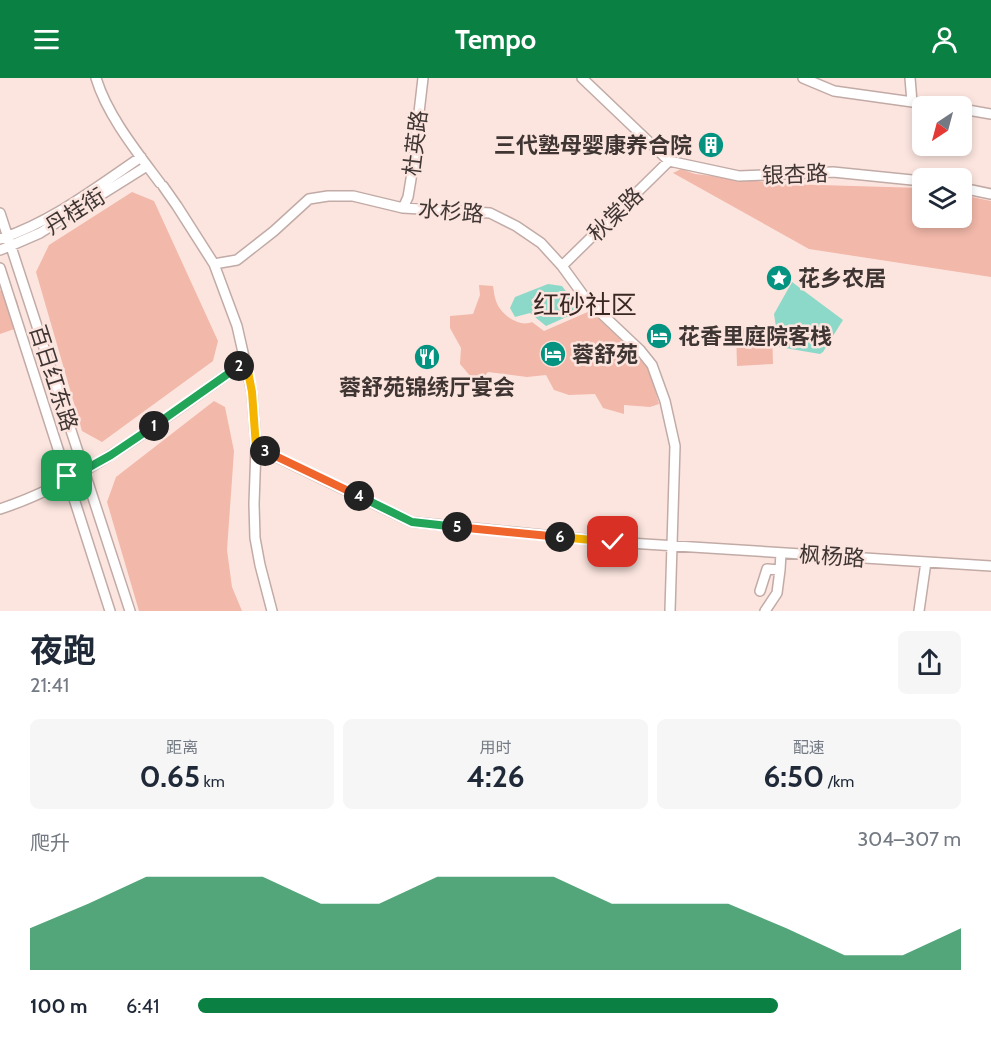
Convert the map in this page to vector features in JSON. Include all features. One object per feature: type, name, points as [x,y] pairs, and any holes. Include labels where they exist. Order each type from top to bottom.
[{"type":"street","points":[[96,78],[119,127],[183,214],[214,264],[237,326],[252,392],[256,447],[255,538],[272,611]]},
{"type":"street","name":"杜英路","points":[[403,208],[408,197],[412,173],[423,78]]},
{"type":"street","points":[[582,78],[669,161]]},
{"type":"street","points":[[803,78],[834,91],[912,102],[909,78]]},
{"type":"street","points":[[972,111],[991,114]]},
{"type":"street","name":"丹桂街","points":[[0,250],[6,241],[71,204],[141,157]]},
{"type":"street","name":"银杏路","points":[[669,161],[739,176],[833,172],[912,180]]},
{"type":"street","name":"秋棠路","points":[[562,266],[669,161]]},
{"type":"street","name":"丹桂街","points":[[6,241],[40,233],[147,166]]},
{"type":"street","points":[[972,190],[991,194]]},
{"type":"street","name":"水杉路","points":[[214,264],[237,260],[309,199],[328,196],[353,196],[403,208],[490,213],[516,226],[541,243],[562,266],[586,299],[640,350],[652,365],[665,401],[675,446],[670,611]]},
{"type":"street","name":"百日红东路","points":[[0,213],[6,241],[130,611]]},
{"type":"street","name":"百日红东路","points":[[0,268],[111,611]]},
{"type":"street","points":[[0,509],[46,490],[111,455],[246,361]]},
{"type":"street","name":"枫杨路","points":[[256,447],[412,522],[613,542],[991,566]]},
{"type":"street","points":[[765,611],[777,593],[781,553]]},
{"type":"street","points":[[919,611],[926,562]]},
{"type":"street","points":[[760,591],[767,569],[780,570]]},
{"type":"shaded area","points":[[681,169],[695,174],[785,184],[912,188],[912,228],[972,228],[972,197],[991,201],[991,277],[809,249],[673,173]]},
{"type":"shaded area","points":[[132,192],[154,201],[218,341],[213,361],[102,442],[82,431],[36,272],[49,245]]},
{"type":"shaded area","points":[[479,285],[493,286],[498,306],[511,319],[521,323],[532,322],[544,331],[590,311],[630,348],[650,371],[659,404],[650,407],[624,405],[624,414],[603,408],[595,394],[569,395],[554,390],[546,375],[527,377],[488,372],[477,384],[460,364],[461,348],[450,328],[450,316],[473,314],[480,295]]},
{"type":"shaded area","points":[[0,290],[17,300],[23,326],[0,334]]},
{"type":"shaded area","points":[[772,328],[773,364],[737,366],[736,329]]},
{"type":"shaded area","points":[[214,401],[225,407],[234,451],[227,550],[232,587],[242,611],[139,611],[107,502],[116,477]]},
{"type":"water","points":[[792,282],[843,320],[820,354],[779,347],[774,314]]},
{"type":"water","points":[[548,284],[562,286],[576,305],[571,315],[546,326],[530,313],[515,317],[510,308],[515,297]]},
{"type":"place","name":"三代塾母婴康养合院","points":[[711,145]]},
{"type":"place","name":"花乡农居","points":[[779,278]]},
{"type":"place","name":"花香里庭院客栈","points":[[659,336]]},
{"type":"place","name":"蓉舒苑","points":[[553,354]]},
{"type":"place","name":"蓉舒苑锦绣厅宴会","points":[[427,357]]},
{"type":"district","name":"红砂社区","points":[[585,305]]},
{"type":"route","points":[[67,476],[68,479],[111,455],[246,361],[252,392],[256,447],[412,522],[613,542]]}]
